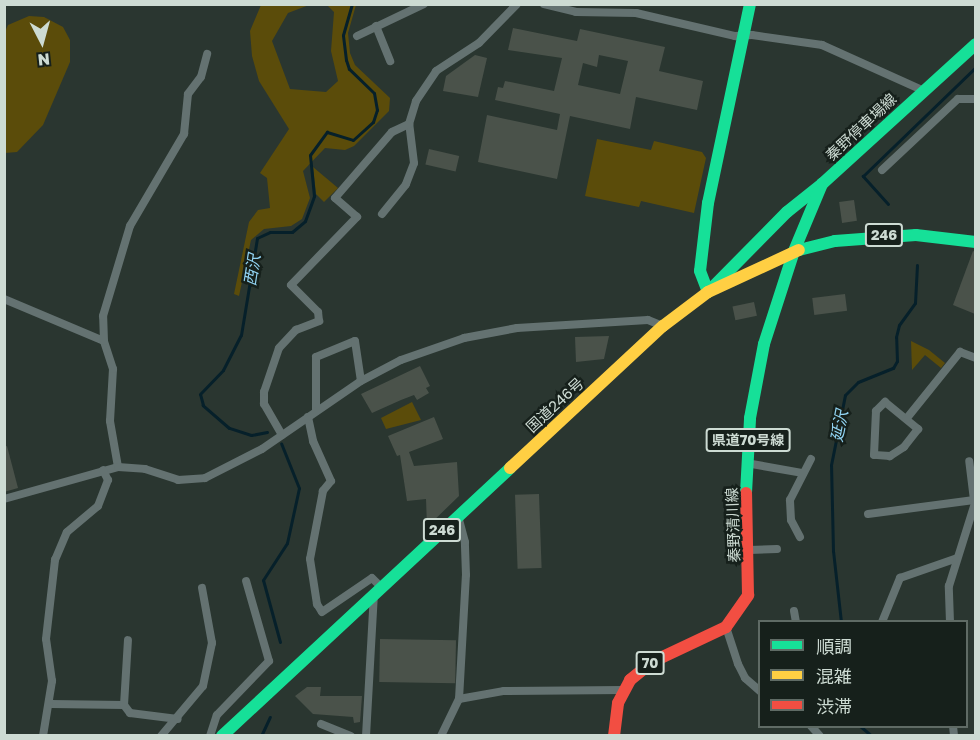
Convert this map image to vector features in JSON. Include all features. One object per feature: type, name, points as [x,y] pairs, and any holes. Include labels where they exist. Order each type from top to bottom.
[{"type":"main road","points":[[750,4],[705,223],[700,271],[708,292],[788,212],[822,184]]},
{"type":"main road","name":"秦野停車場線","points":[[794,251],[822,184],[922,90],[975,44]]},
{"type":"main road","name":"国道246号","points":[[222,735],[663,326],[708,292],[794,251],[887,235],[975,242]]},
{"type":"main road","name":"秦野清川線","points":[[726,627],[748,595],[746,463],[764,344],[794,251]]},
{"type":"main road","name":"70","points":[[614,735],[623,690],[652,662],[726,627]]},
{"type":"street","points":[[357,36],[424,4]]},
{"type":"street","points":[[382,214],[406,184],[414,163],[410,124],[416,101],[436,71],[478,42],[517,4]]},
{"type":"street","points":[[544,4],[576,12],[594,7],[636,13],[711,32],[837,50],[922,90]]},
{"type":"street","points":[[376,26],[390,61]]},
{"type":"street","points":[[118,467],[110,421],[113,369],[104,340],[103,316],[130,226],[184,134],[188,94],[201,77],[207,54]]},
{"type":"street","points":[[882,170],[958,99],[975,99]]},
{"type":"street","points":[[282,435],[264,404],[264,392],[279,348],[296,330],[318,321],[318,312],[291,285],[357,218],[335,198],[392,132],[410,124]]},
{"type":"street","points":[[4,299],[104,340]]},
{"type":"street","points":[[4,499],[118,467],[145,469],[178,480],[198,479],[238,462],[361,381],[401,360],[464,338],[517,328],[648,321],[663,326]]},
{"type":"street","points":[[361,381],[355,341],[316,357],[312,414],[313,441],[331,481],[323,491],[310,559],[317,604],[322,612],[372,578],[378,592],[366,735]]},
{"type":"street","points":[[907,418],[960,352],[975,357]]},
{"type":"street","points":[[885,402],[907,418],[918,429],[904,447],[890,456],[874,455],[876,411],[885,402]]},
{"type":"street","points":[[800,537],[791,520],[792,490],[811,459]]},
{"type":"street","points":[[950,620],[950,586],[974,500],[969,461]]},
{"type":"street","points":[[746,463],[803,473]]},
{"type":"street","points":[[44,735],[51,704],[52,681],[46,639],[55,560],[67,532],[98,506],[108,480],[103,470]]},
{"type":"street","points":[[868,514],[974,500]]},
{"type":"street","points":[[441,735],[459,699],[466,575],[465,542],[458,515]]},
{"type":"street","points":[[749,550],[777,549]]},
{"type":"street","points":[[882,620],[900,578],[957,558]]},
{"type":"street","points":[[210,735],[217,715],[269,661],[246,580]]},
{"type":"street","points":[[161,735],[203,686],[207,670],[211,625],[202,588]]},
{"type":"street","points":[[794,611],[796,620]]},
{"type":"street","points":[[726,627],[738,664],[758,688]]},
{"type":"street","points":[[128,640],[124,705],[130,713],[177,719]]},
{"type":"street","points":[[459,699],[504,691],[623,690]]},
{"type":"street","points":[[51,704],[124,705]]},
{"type":"street","points":[[321,724],[351,735]]},
{"type":"shaded area","points":[[261,5],[309,5],[288,13],[272,41],[290,89],[326,92],[338,81],[331,51],[334,12],[327,5],[356,5],[348,33],[350,53],[355,65],[390,98],[389,111],[354,146],[345,150],[325,148],[303,171],[310,198],[302,219],[291,226],[264,229],[251,240],[239,296],[234,294],[249,222],[258,210],[270,208],[267,178],[260,173],[289,129],[259,81],[252,56],[250,31]]},
{"type":"shaded area","points":[[29,16],[44,17],[63,27],[70,40],[70,62],[43,125],[17,152],[5,153],[5,32],[8,25]]},
{"type":"shaded area","points":[[597,139],[651,150],[654,141],[702,152],[706,158],[694,213],[641,201],[639,207],[585,196]]},
{"type":"shaded area","points":[[313,167],[338,188],[324,202],[316,194]]},
{"type":"shaded area","points":[[911,341],[929,350],[945,363],[941,368],[925,355],[912,370]]},
{"type":"shaded area","points":[[412,402],[421,420],[386,429],[381,418]]},
{"type":"building","points":[[513,28],[577,41],[580,29],[665,47],[659,71],[703,81],[697,110],[636,97],[630,129],[570,116],[557,179],[478,162],[487,115],[557,130],[560,114],[495,100],[498,87],[503,88],[505,81],[554,91],[562,58],[508,50]],"holes":[[[599,55],[628,61],[620,94],[578,85],[583,63],[597,67]]]},
{"type":"building","points":[[475,55],[487,58],[478,97],[443,91],[446,76]]},
{"type":"building","points":[[429,149],[459,156],[456,172],[425,165]]},
{"type":"building","points":[[854,200],[857,221],[842,223],[839,202]]},
{"type":"building","points":[[973,251],[975,252],[975,314],[953,305]]},
{"type":"building","points":[[845,294],[847,311],[814,315],[812,298]]},
{"type":"building","points":[[754,302],[757,316],[735,320],[732,307]]},
{"type":"building","points":[[609,336],[604,359],[576,362],[575,337]]},
{"type":"building","points":[[420,366],[430,386],[426,388],[429,393],[417,400],[414,395],[372,413],[361,394]]},
{"type":"building","points":[[434,417],[443,439],[409,452],[414,466],[457,462],[459,496],[427,527],[426,499],[407,501],[400,455],[397,456],[388,436]]},
{"type":"building","points":[[7,446],[18,488],[4,492],[4,447]]},
{"type":"building","points":[[539,494],[542,568],[518,569],[515,495]]},
{"type":"building","points":[[380,639],[456,640],[455,683],[379,682]]},
{"type":"building","points":[[307,687],[321,687],[320,696],[362,696],[360,722],[354,723],[353,717],[313,714],[295,696]]},
{"type":"waterway","name":"西沢","points":[[267,432],[251,435],[229,428],[203,405],[200,394],[223,370],[241,335],[257,238],[270,232],[292,232],[305,221],[314,196],[310,155],[327,132],[353,140],[373,122],[377,110],[374,93],[349,69],[346,60],[343,35],[352,4]]},
{"type":"waterway","name":"延沢","points":[[888,204],[863,176],[976,67]]},
{"type":"waterway","name":"延沢","points":[[841,620],[833,551],[831,465],[845,395],[858,382],[893,368],[897,361],[896,337],[899,325],[915,303],[917,265]]},
{"type":"waterway","name":"西沢","points":[[280,642],[263,580],[287,543],[299,488],[281,443]]},
{"type":"waterway","name":"西沢","points":[[261,736],[270,717]]},
{"type":"waterway","name":"延沢","points":[[862,728],[872,736]]},
{"type":"traffic: fast","points":[[750,4],[708,203],[700,271],[708,292],[787,212],[822,184]]},
{"type":"traffic: fast","points":[[794,251],[822,184],[976,44]]},
{"type":"traffic: fast","points":[[799,250],[835,241],[916,235],[976,242]]},
{"type":"traffic: fast","points":[[746,493],[750,418],[764,344],[794,251]]},
{"type":"traffic: fast","points":[[222,736],[510,468]]},
{"type":"traffic: slow","points":[[510,468],[663,326],[708,292],[799,250]]},
{"type":"traffic: jam","points":[[614,736],[618,703],[630,680],[652,662],[726,627],[748,595],[746,493]]}]
